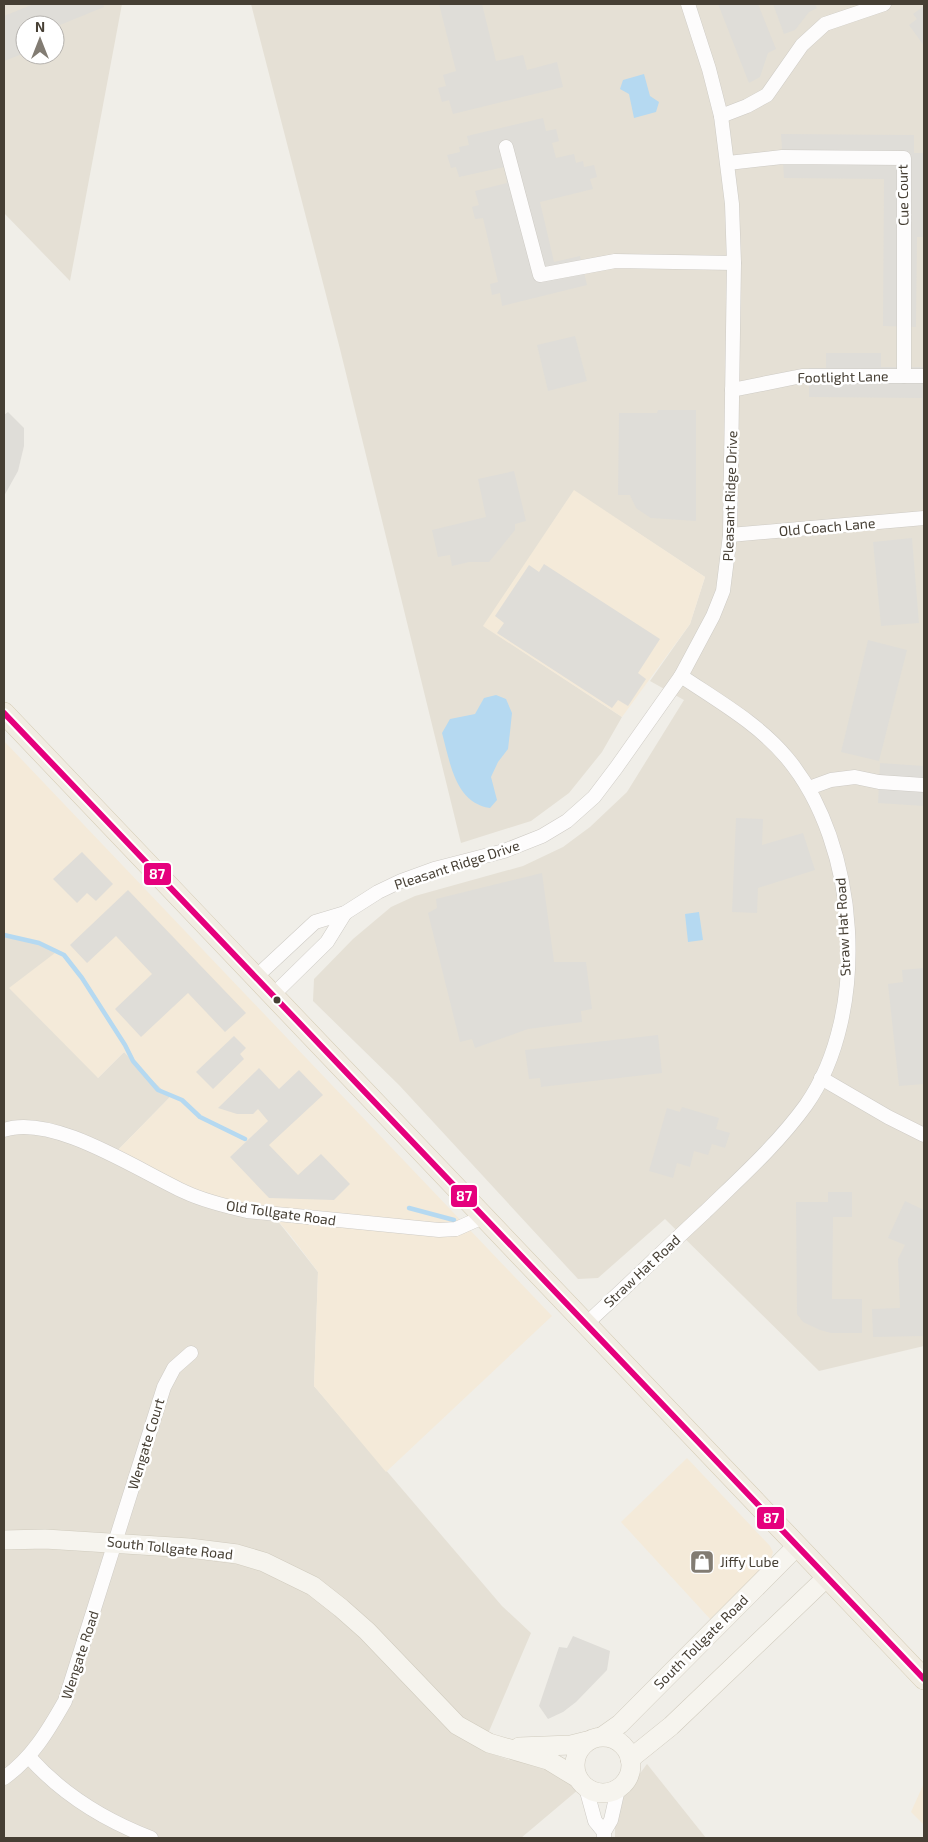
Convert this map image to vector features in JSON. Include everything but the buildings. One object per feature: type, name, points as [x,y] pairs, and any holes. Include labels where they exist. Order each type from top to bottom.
[{"type":"main road","points":[[4,713],[924,1678]]},
{"type":"street","name":"Pleasant Ridge Drive","points":[[256,977],[315,922],[345,912],[378,892],[401,881],[434,870],[504,852],[542,836],[567,821],[594,797],[681,676],[710,623],[723,591],[730,536],[734,263],[728,163],[721,116],[709,69],[688,4]]},
{"type":"street","points":[[721,116],[747,106],[767,95],[802,46],[825,24],[884,4]]},
{"type":"street","points":[[506,148],[540,275],[615,261],[734,263]]},
{"type":"street","name":"Cue Court","points":[[728,163],[782,157],[904,158],[904,376]]},
{"type":"street","name":"Footlight Lane","points":[[732,390],[802,376],[924,376]]},
{"type":"street","name":"Old Coach Lane","points":[[730,536],[924,518]]},
{"type":"street","name":"Straw Hat Road","points":[[586,1324],[750,1169],[793,1121],[821,1078],[835,1045],[842,1014],[847,947],[840,872],[830,834],[809,788],[787,758],[766,736],[732,710],[681,676]]},
{"type":"street","points":[[809,788],[832,780],[855,777],[879,782],[924,785]]},
{"type":"street","name":"Pleasant Ridge Drive","points":[[273,995],[327,942],[345,912]]},
{"type":"street","points":[[821,1078],[888,1117],[924,1135]]},
{"type":"street","name":"Old Tollgate Road","points":[[4,1130],[30,1126],[70,1137],[102,1150],[186,1192],[216,1204],[246,1211],[439,1230],[456,1229],[483,1217]]},
{"type":"street","name":"Wengate Court","points":[[115,1542],[164,1387],[174,1368],[191,1353]]},
{"type":"street","name":"South Tollgate Road","points":[[4,1540],[45,1539],[115,1542],[237,1554],[287,1572],[313,1586],[361,1625],[457,1725],[476,1738],[548,1760],[581,1782]]},
{"type":"street","name":"Wengate Road","points":[[4,1778],[29,1757],[50,1728],[65,1701],[115,1542]]},
{"type":"street","name":"South Tollgate Road","points":[[508,1748],[571,1745],[595,1739],[620,1724],[797,1546]]},
{"type":"street","points":[[630,1759],[671,1726],[827,1577]]},
{"type":"street","points":[[611,1738],[622,1745],[630,1759],[628,1776],[618,1789],[611,1820],[604,1835],[595,1821],[581,1782],[575,1757],[595,1739],[611,1738]]},
{"type":"street","points":[[29,1757],[47,1777],[69,1795],[119,1826],[151,1838]]},
{"type":"street","points":[[581,1782],[604,1793],[618,1789]]},
{"type":"shaded area","points":[[4,4],[122,4],[70,281],[4,213]]},
{"type":"shaded area","points":[[34,4],[103,4],[104,7],[65,23],[65,15],[15,15],[15,57],[4,61],[4,16]]},
{"type":"shaded area","points":[[251,4],[924,4],[924,1346],[819,1371],[665,1219],[598,1278],[578,1279],[399,1085],[313,1001],[314,979],[353,939],[391,907],[415,896],[523,866],[563,847],[590,827],[627,792],[684,700],[650,681],[690,624],[705,577],[574,491],[484,626],[622,717],[602,752],[569,793],[531,821],[461,843],[340,349]]},
{"type":"shaded area","points":[[439,4],[482,4],[496,61],[523,55],[527,70],[557,62],[563,87],[453,114],[449,100],[442,102],[438,88],[446,86],[443,75],[456,71]]},
{"type":"shaded area","points":[[718,4],[758,4],[776,49],[768,53],[760,77],[749,83]]},
{"type":"shaded area","points":[[773,4],[815,4],[817,8],[809,12],[795,30],[784,34]]},
{"type":"shaded area","points":[[924,6],[924,46],[909,25],[917,19],[913,14]]},
{"type":"shaded area","points":[[543,118],[546,131],[556,129],[559,141],[552,143],[556,158],[574,154],[576,163],[583,161],[584,167],[594,165],[597,177],[590,179],[593,189],[540,202],[554,262],[580,256],[587,285],[502,306],[500,293],[492,295],[490,284],[498,282],[483,218],[475,219],[472,207],[479,205],[475,191],[507,183],[504,167],[459,177],[456,167],[451,168],[447,155],[460,152],[459,147],[469,145],[467,136]]},
{"type":"shaded area","points":[[781,134],[914,135],[914,153],[924,153],[924,237],[917,237],[916,327],[883,326],[884,179],[784,178]]},
{"type":"shaded area","points":[[575,336],[587,381],[548,391],[537,345]]},
{"type":"shaded area","points":[[826,353],[881,353],[881,367],[924,367],[924,499],[922,499],[922,398],[809,397],[809,368],[826,368]]},
{"type":"shaded area","points":[[658,410],[696,410],[696,521],[651,518],[636,508],[630,495],[618,495],[619,413],[657,413]]},
{"type":"shaded area","points":[[8,412],[24,428],[24,446],[18,471],[4,496],[4,415]]},
{"type":"shaded area","points":[[514,471],[526,521],[515,524],[515,530],[489,562],[469,562],[452,566],[450,555],[438,557],[432,530],[486,517],[478,479]]},
{"type":"shaded area","points":[[574,490],[705,577],[690,624],[622,717],[483,626]]},
{"type":"shaded area","points":[[912,538],[919,623],[881,626],[873,542]]},
{"type":"shaded area","points":[[544,564],[660,639],[638,673],[646,679],[628,706],[618,700],[612,708],[497,633],[504,623],[495,616],[529,565],[539,572]]},
{"type":"shaded area","points":[[868,640],[907,650],[879,761],[841,752]]},
{"type":"shaded area","points":[[4,741],[552,1316],[386,1472],[314,1386],[318,1272],[291,1236],[265,1206],[247,1206],[217,1199],[116,1152],[170,1097],[124,1052],[98,1078],[9,988],[55,953],[39,943],[4,935]]},
{"type":"shaded area","points":[[880,763],[924,766],[924,806],[878,803]]},
{"type":"shaded area","points":[[736,818],[763,819],[762,845],[803,833],[815,870],[758,888],[757,913],[732,912]]},
{"type":"shaded area","points":[[82,852],[113,884],[96,901],[87,893],[77,903],[53,879]]},
{"type":"shaded area","points":[[542,873],[554,962],[586,962],[592,1009],[581,1011],[582,1022],[528,1029],[475,1048],[472,1039],[460,1042],[428,913],[437,908],[436,899]]},
{"type":"shaded area","points":[[128,890],[246,1013],[225,1032],[188,993],[141,1037],[115,1009],[152,974],[116,936],[87,963],[70,945]]},
{"type":"shaded area","points":[[4,935],[39,943],[55,953],[98,1078],[124,1052],[170,1097],[116,1152],[73,1133],[31,1120],[4,1124]]},
{"type":"shaded area","points":[[924,968],[924,1084],[899,1086],[888,984],[903,982],[902,970]]},
{"type":"shaded area","points":[[658,1035],[662,1073],[541,1087],[540,1078],[529,1079],[525,1050]]},
{"type":"shaded area","points":[[234,1036],[246,1048],[240,1054],[244,1059],[213,1089],[196,1072]]},
{"type":"shaded area","points":[[259,1068],[279,1089],[299,1070],[323,1095],[269,1145],[298,1175],[321,1154],[350,1184],[334,1200],[269,1198],[230,1157],[268,1121],[258,1109],[253,1114],[237,1114],[218,1108]]},
{"type":"shaded area","points":[[682,1107],[719,1118],[716,1129],[730,1133],[725,1148],[712,1144],[708,1155],[694,1151],[690,1167],[677,1163],[673,1178],[649,1171],[667,1108],[680,1112]]},
{"type":"shaded area","points":[[13,1132],[48,1134],[277,1220],[318,1272],[314,1386],[502,1606],[531,1633],[481,1750],[509,1760],[531,1762],[572,1780],[579,1789],[521,1838],[4,1838],[4,1135]]},
{"type":"shaded area","points":[[828,1192],[852,1192],[852,1217],[833,1217],[832,1299],[862,1299],[862,1333],[831,1333],[820,1330],[803,1322],[797,1314],[796,1202],[828,1202]]},
{"type":"shaded area","points":[[905,1201],[924,1210],[924,1336],[873,1337],[872,1309],[900,1308],[898,1259],[905,1245],[888,1238]]},
{"type":"shaded area","points":[[687,1458],[770,1546],[773,1552],[771,1559],[711,1620],[621,1522]]},
{"type":"shaded area","points":[[573,1636],[610,1651],[607,1670],[576,1702],[563,1712],[548,1719],[539,1706],[559,1647],[567,1648]]},
{"type":"shaded area","points":[[647,1764],[706,1838],[615,1838],[615,1827],[621,1799]]},
{"type":"shaded area","points":[[924,1783],[924,1825],[911,1812]]},
{"type":"water","points":[[644,74],[650,96],[659,102],[656,112],[634,118],[629,94],[620,89],[623,80]]},
{"type":"water","points":[[496,695],[506,699],[512,713],[508,749],[498,762],[491,777],[497,800],[490,808],[478,805],[462,790],[451,768],[442,733],[450,719],[475,714],[484,698]]},
{"type":"water","points":[[699,912],[703,940],[688,942],[685,914]]},
{"type":"waterway","points":[[4,935],[39,943],[64,955],[82,978],[125,1045],[133,1061],[158,1090],[182,1100],[200,1117],[245,1139]]},
{"type":"waterway","points":[[409,1208],[454,1220]]},
{"type":"transit line","name":"87","points":[[4,713],[924,1679]]},
{"type":"place","name":"Jiffy Lube","points":[[702,1562]]}]
